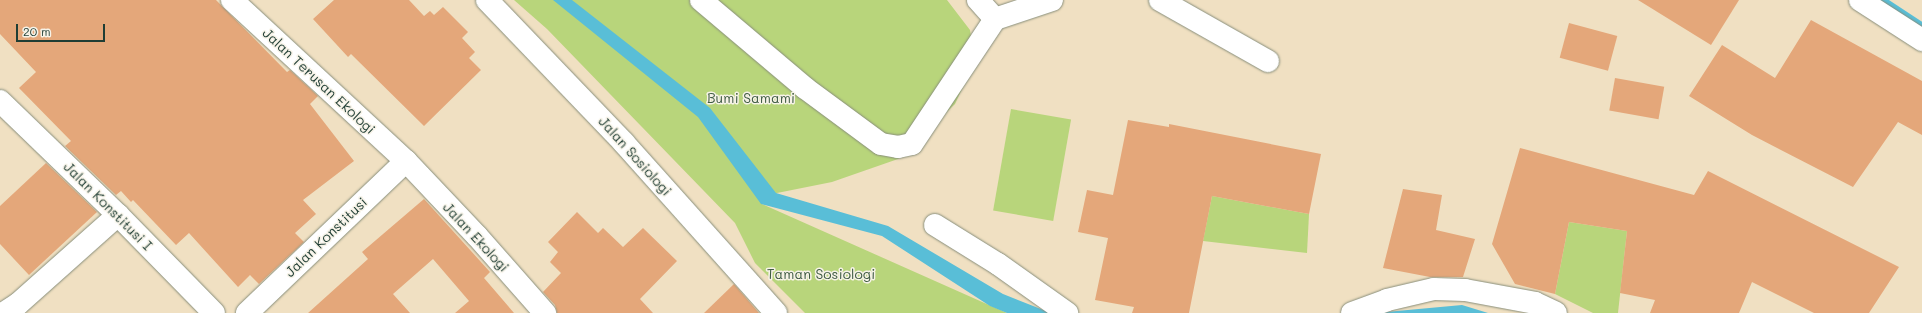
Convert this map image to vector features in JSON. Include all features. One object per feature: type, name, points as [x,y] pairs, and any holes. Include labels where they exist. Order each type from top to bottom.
[{"type":"street","name":"Jalan Terusan Ekologi","points":[[232,0],[406,161]]},
{"type":"street","points":[[701,0],[805,88],[881,144],[898,147],[912,144],[996,19],[1052,0]]},
{"type":"street","points":[[978,0],[996,19]]},
{"type":"street","points":[[1160,0],[1268,60]]},
{"type":"street","points":[[1860,0],[1922,40]]},
{"type":"street","name":"Jalan Sosiologi","points":[[489,2],[624,143],[776,313]]},
{"type":"street","name":"Jalan Konstitusi I","points":[[0,101],[118,215],[214,313]]},
{"type":"street","name":"Jalan Konstitusi","points":[[247,313],[406,161]]},
{"type":"street","name":"Jalan Ekologi","points":[[406,161],[477,236],[545,313]]},
{"type":"street","points":[[4,313],[24,298],[118,215]]},
{"type":"street","points":[[935,225],[998,264],[1067,313]]},
{"type":"street","points":[[1352,313],[1387,300],[1434,289],[1466,290],[1535,303],[1556,313]]},
{"type":"green space","name":"Bumi Samami","points":[[514,0],[947,0],[970,30],[975,61],[955,104],[898,159],[832,182],[777,193],[762,204],[1007,313],[805,313],[755,263],[735,223],[547,29]]},
{"type":"green space","points":[[1011,109],[1071,120],[1053,221],[993,210]]},
{"type":"green space","points":[[1212,196],[1309,214],[1307,253],[1203,241]]},
{"type":"green space","points":[[1569,222],[1627,231],[1618,313],[1593,313],[1555,294]]},
{"type":"water","points":[[553,0],[572,0],[710,108],[776,193],[888,226],[1003,294],[1051,313],[1007,313],[990,306],[882,236],[761,204],[698,117]]},
{"type":"water","points":[[1462,305],[1488,313],[1383,313],[1386,312]]},
{"type":"building","points":[[0,0],[216,0],[287,72],[290,70],[318,96],[310,104],[354,161],[303,200],[316,214],[295,233],[304,242],[259,284],[250,275],[238,287],[189,233],[176,245],[133,200],[131,202],[121,191],[116,195],[65,146],[71,141],[19,88],[36,72],[0,34]]},
{"type":"building","points":[[334,0],[409,0],[424,16],[430,11],[434,15],[443,7],[468,32],[462,38],[475,52],[469,58],[481,70],[424,126],[351,54],[348,57],[313,19]]},
{"type":"building","points":[[1638,0],[1739,0],[1711,45]]},
{"type":"building","points":[[1811,20],[1922,81],[1922,135],[1898,122],[1853,187],[1752,135],[1689,96],[1722,45],[1775,78]]},
{"type":"building","points":[[1569,23],[1617,36],[1608,71],[1560,58]]},
{"type":"building","points":[[1615,78],[1664,87],[1659,119],[1609,110]]},
{"type":"building","points":[[1128,120],[1169,127],[1169,124],[1321,154],[1309,214],[1212,196],[1189,313],[1132,313],[1134,307],[1095,300],[1108,238],[1078,232],[1087,190],[1113,195]]},
{"type":"building","points":[[1520,148],[1694,195],[1708,171],[1899,267],[1869,313],[1814,313],[1752,282],[1739,313],[1650,313],[1655,300],[1620,293],[1627,231],[1569,222],[1555,294],[1515,284],[1492,244]]},
{"type":"building","points":[[46,163],[97,212],[29,275],[0,244],[0,206]]},
{"type":"building","points":[[1403,189],[1442,195],[1436,230],[1475,239],[1463,277],[1430,277],[1383,268]]},
{"type":"building","points":[[424,199],[490,272],[484,278],[514,313],[455,313],[469,301],[433,259],[393,294],[410,313],[308,313],[368,259],[362,252]]},
{"type":"building","points":[[577,212],[598,233],[603,228],[623,247],[643,228],[677,261],[640,299],[653,313],[557,313],[555,305],[543,292],[561,273],[550,262],[558,252],[548,242]]},
{"type":"building","points":[[734,284],[759,313],[704,313]]},
{"type":"waterway","points":[[1881,0],[1922,27]]},
{"type":"park label","name":"Taman Sosiologi","points":[[821,274]]}]
